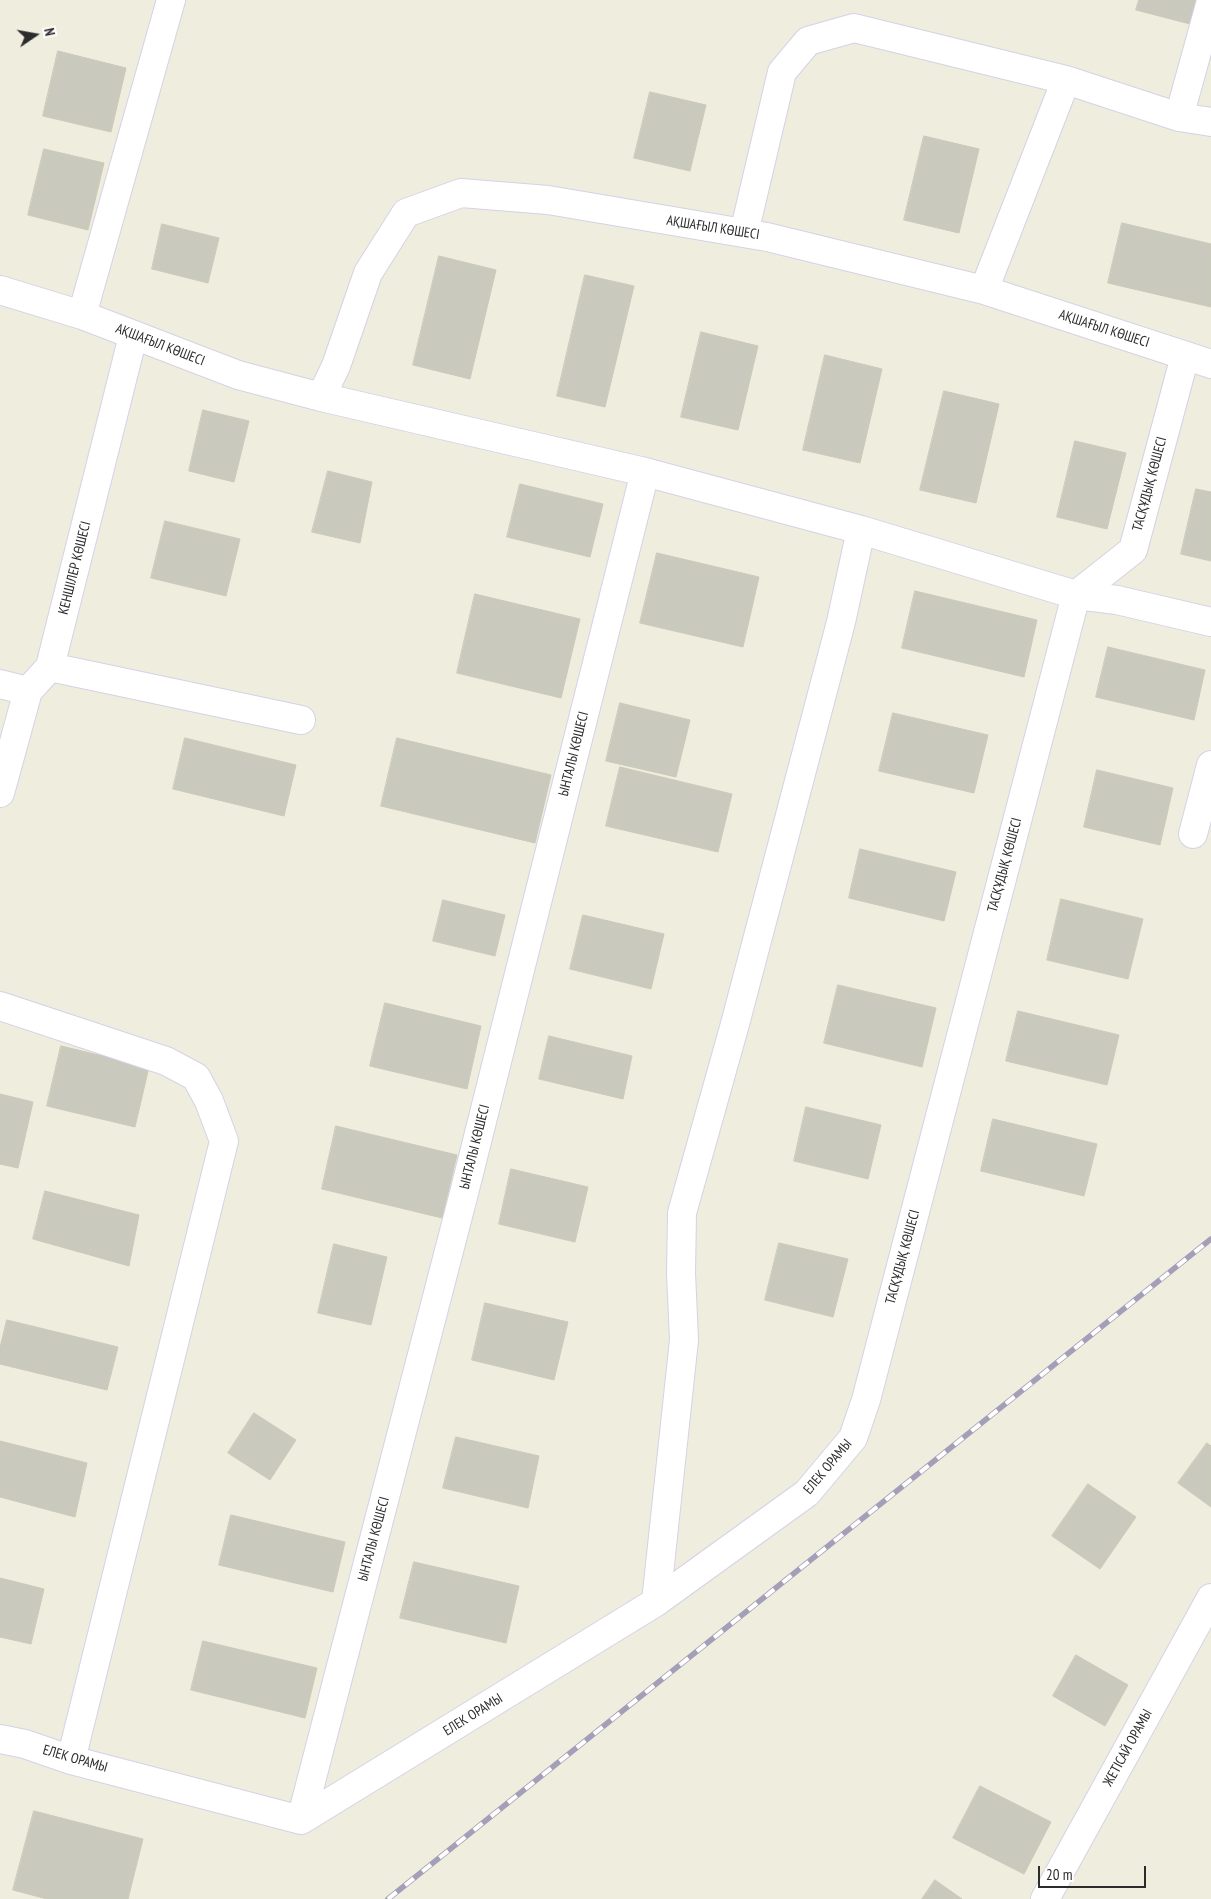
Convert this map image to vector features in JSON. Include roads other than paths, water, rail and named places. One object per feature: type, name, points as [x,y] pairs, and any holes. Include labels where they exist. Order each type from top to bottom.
[{"type":"street","points":[[82,314],[171,0]]},
{"type":"street","points":[[1179,117],[1211,1]]},
{"type":"street","points":[[744,233],[782,72],[808,41],[854,28],[1066,80],[1179,117],[1211,122]]},
{"type":"street","points":[[984,290],[1066,80]]},
{"type":"street","name":"АҚШАҒЫЛ КӨШЕСІ","points":[[321,398],[336,366],[368,273],[406,213],[461,193],[548,200],[767,237],[984,290],[1211,364]]},
{"type":"street","name":"АҚШАҒЫЛ КӨШЕСІ","points":[[0,290],[82,314],[133,336],[238,375],[321,398],[645,472],[861,530],[1076,594],[1117,600],[1211,622]]},
{"type":"street","name":"КЕНШІЛЕР КӨШЕСІ","points":[[0,793],[28,691],[50,667],[133,336]]},
{"type":"street","name":"ТАСҚҰДЫҚ КӨШЕСІ","points":[[866,1400],[1076,594],[1133,550],[1185,356]]},
{"type":"street","name":"ЫНТАЛЫ КӨШЕСІ","points":[[302,1820],[463,1197],[645,472]]},
{"type":"street","points":[[656,1602],[684,1340],[681,1273],[682,1213],[735,1024],[839,632],[861,530]]},
{"type":"street","points":[[50,667],[301,720]]},
{"type":"street","points":[[0,684],[28,691]]},
{"type":"street","points":[[1193,834],[1211,766]]},
{"type":"street","points":[[0,1006],[166,1061],[196,1077],[209,1101],[224,1141],[71,1760]]},
{"type":"street","name":"ЕЛЕК ОРАМЫ","points":[[0,1738],[25,1744],[71,1760],[302,1820],[656,1602],[807,1493],[853,1438],[866,1400]]},
{"type":"street","name":"ЖЕТІСАЙ ОРАМЫ","points":[[1045,1899],[1211,1598]]},
{"type":"railway","points":[[388,1899],[1211,1239]]}]
